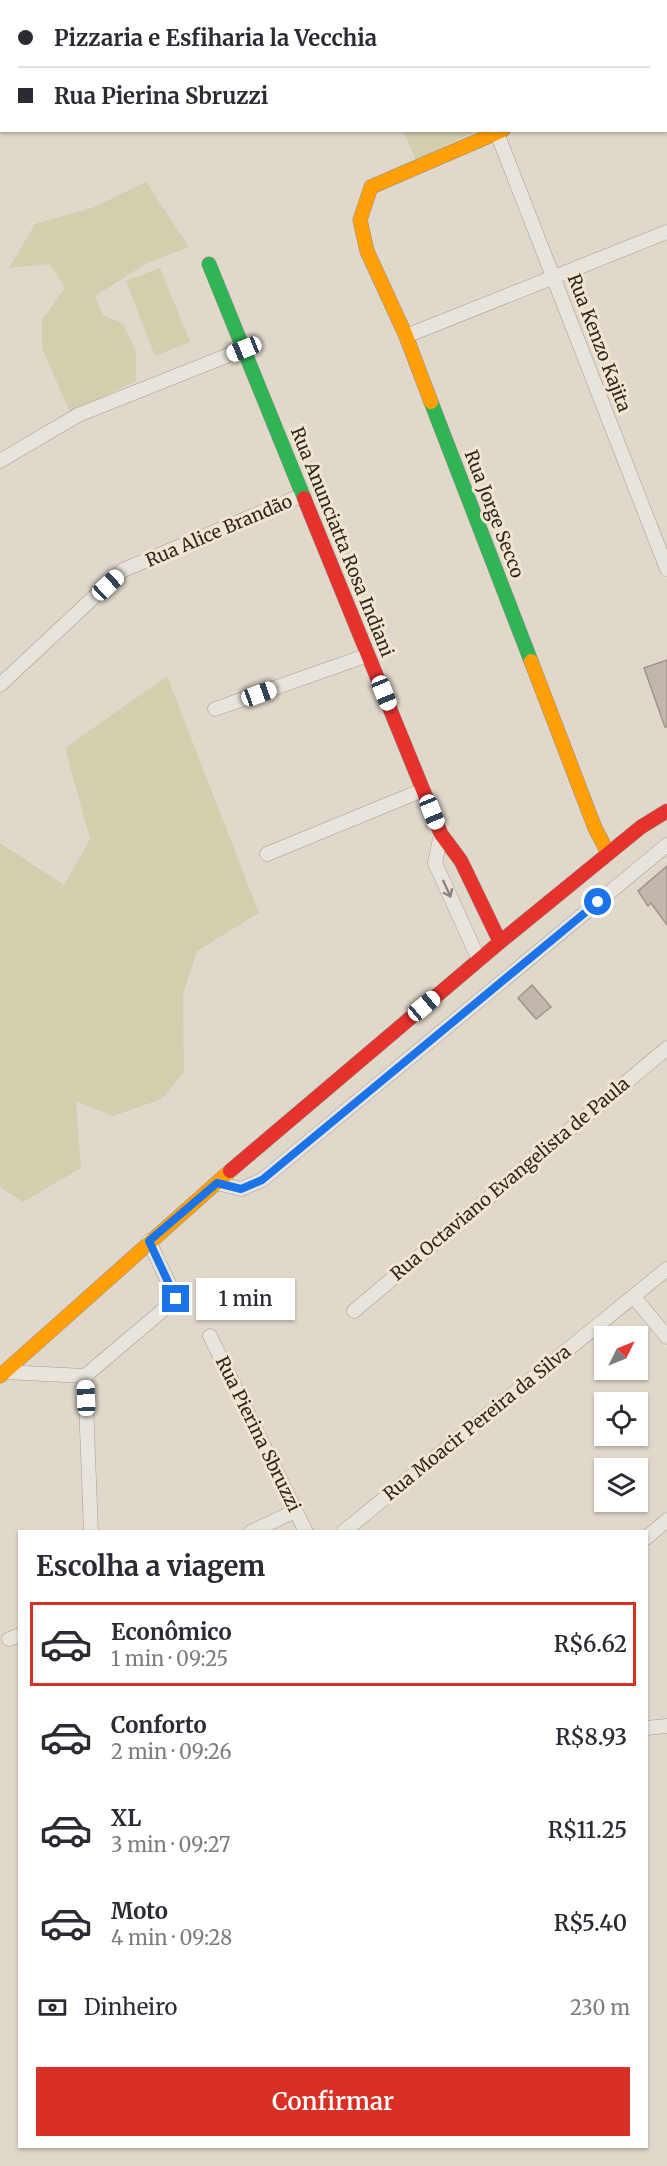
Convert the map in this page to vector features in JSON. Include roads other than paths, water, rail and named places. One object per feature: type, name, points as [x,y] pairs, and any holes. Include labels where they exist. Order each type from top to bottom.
[{"type":"street","name":"Rua Jorge Secco","points":[[496,132],[371,187],[360,220],[367,251],[406,336],[595,828],[608,853]]},
{"type":"street","name":"Rua Kenzo Kajita","points":[[498,132],[667,569]]},
{"type":"street","points":[[406,336],[667,231]]},
{"type":"street","name":"Rua Anunciatta Rosa Indiani","points":[[209,264],[441,834],[461,861],[500,942]]},
{"type":"street","points":[[0,461],[78,415],[244,349]]},
{"type":"street","name":"Rua Alice Brandão","points":[[0,685],[123,570],[303,495]]},
{"type":"street","points":[[215,709],[368,655]]},
{"type":"street","points":[[267,854],[423,790]]},
{"type":"street","points":[[641,827],[667,801]]},
{"type":"street","points":[[2,1374],[149,1241],[500,942],[641,827],[667,811]]},
{"type":"street","points":[[441,834],[435,863],[479,960]]},
{"type":"street","points":[[217,1183],[241,1189],[262,1180],[667,845]]},
{"type":"street","name":"Rua Octaviano Evangelista de Paula","points":[[354,1311],[667,1048]]},
{"type":"street","points":[[2,1374],[85,1376],[176,1299],[149,1241]]},
{"type":"street","name":"Rua Moacir Pereira da Silva","points":[[345,1530],[667,1269]]},
{"type":"street","points":[[634,1297],[667,1337]]},
{"type":"street","name":"Rua Pierina Sbruzzi","points":[[210,1336],[305,1530]]},
{"type":"street","points":[[85,1376],[91,1530]]},
{"type":"street","points":[[255,1530],[295,1511]]},
{"type":"street","points":[[648,1536],[667,1521]]},
{"type":"street","points":[[648,1728],[667,1726]]}]
